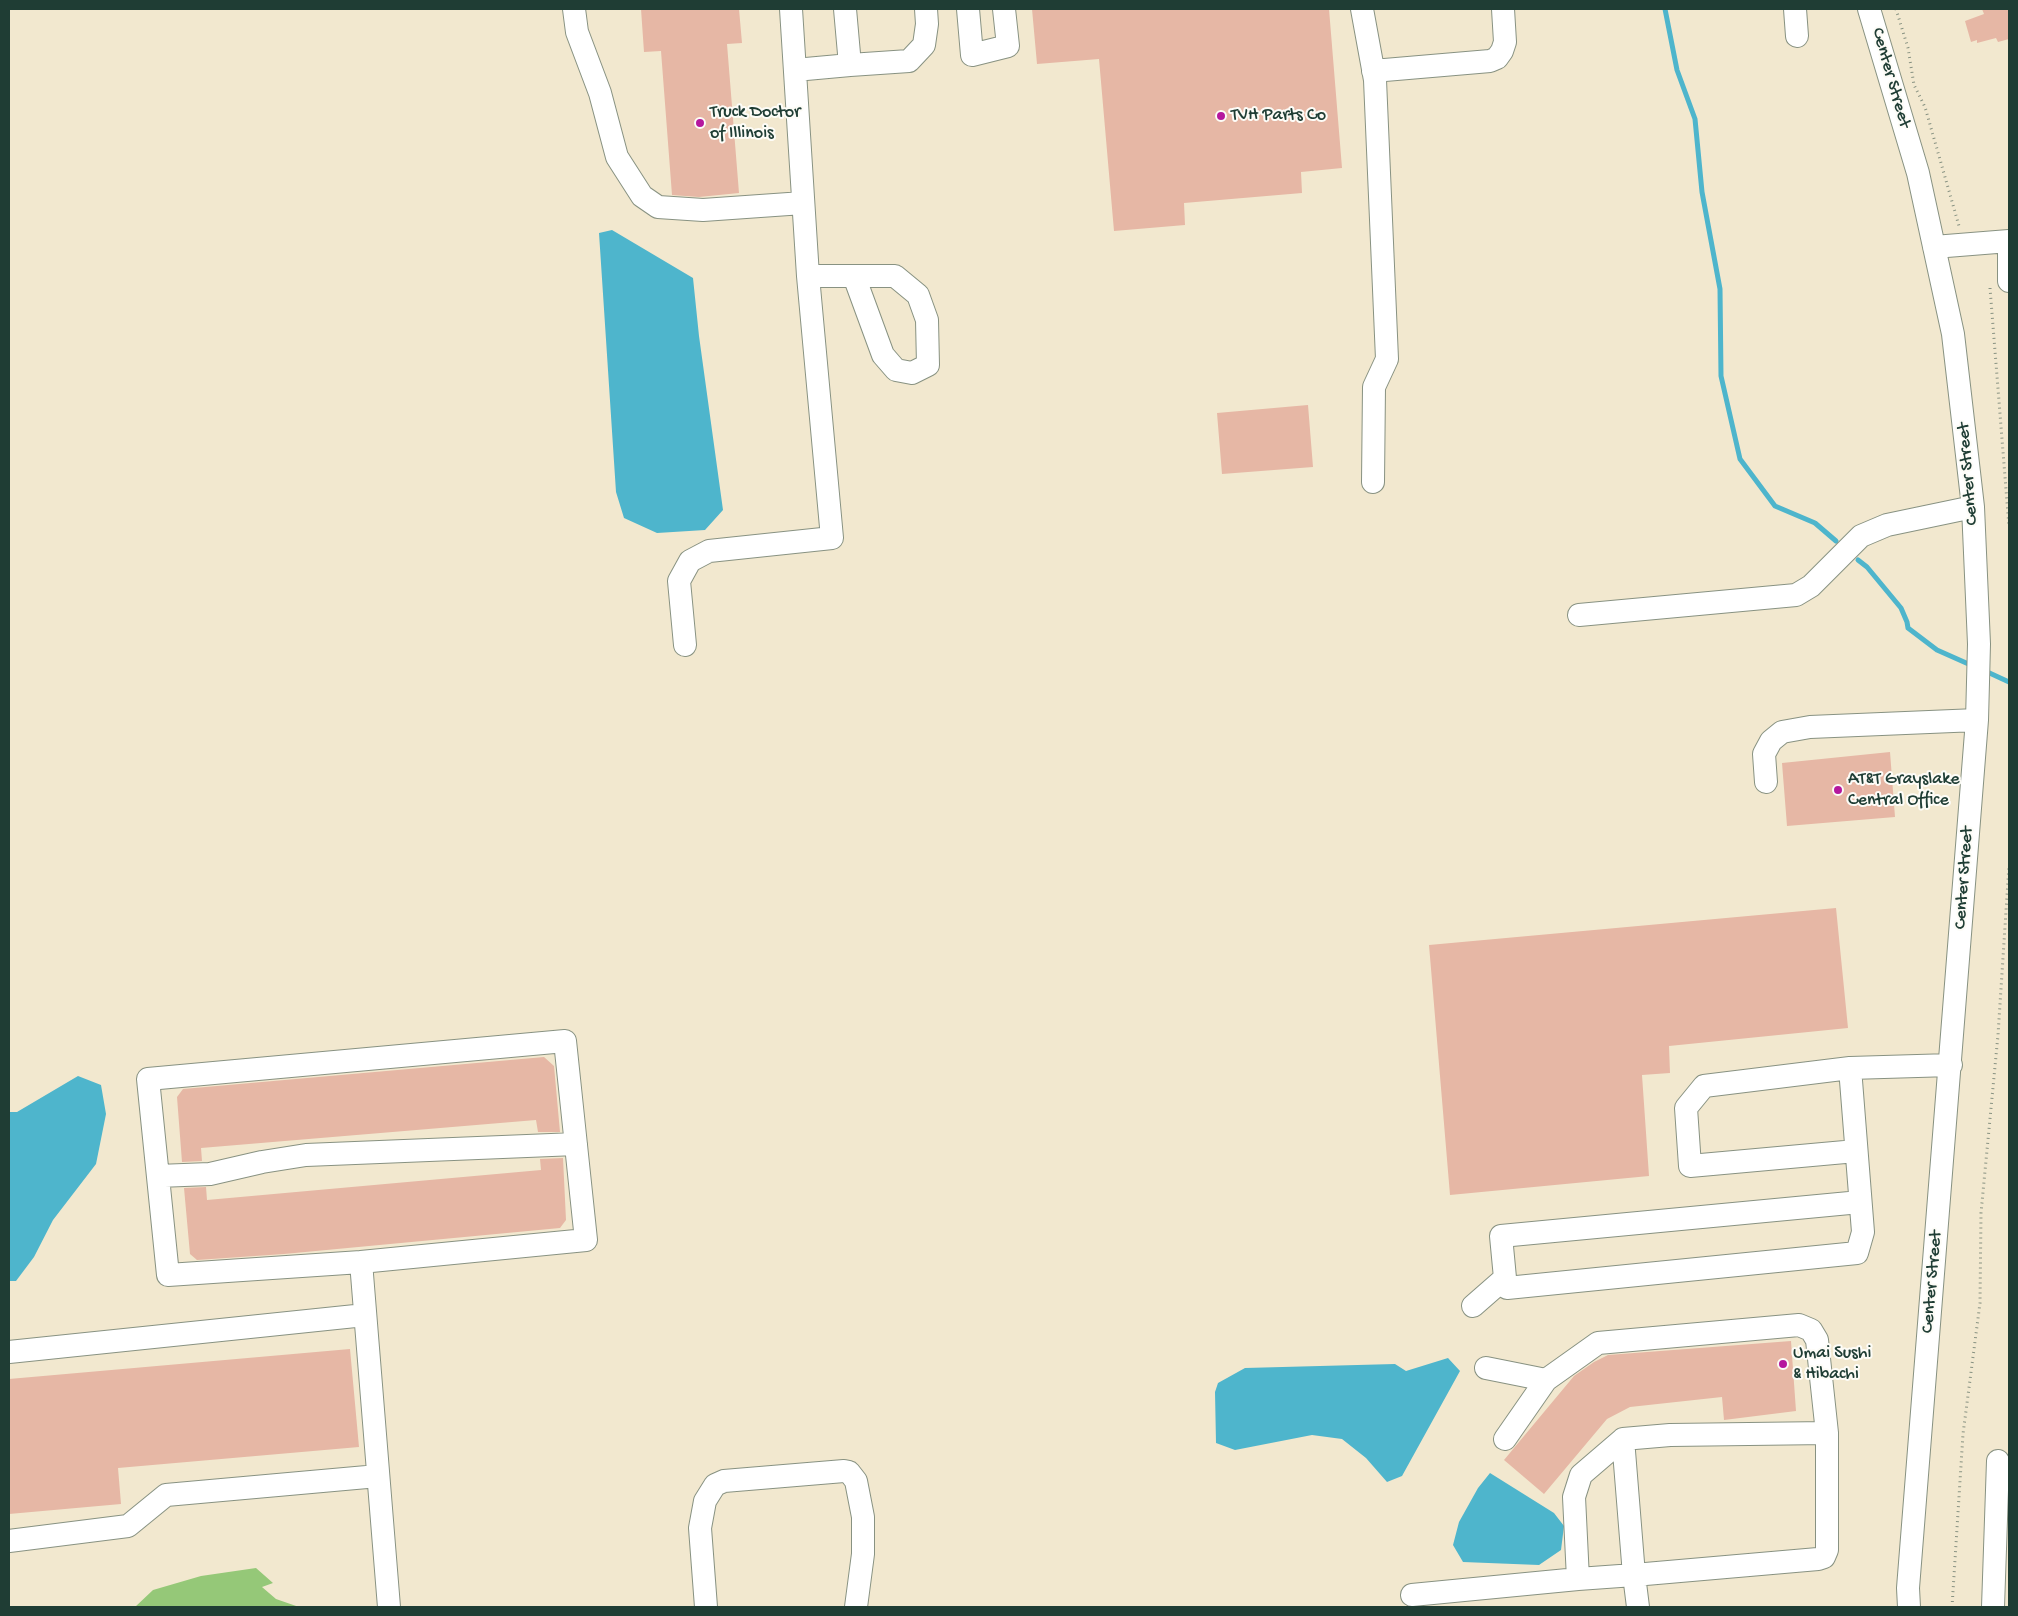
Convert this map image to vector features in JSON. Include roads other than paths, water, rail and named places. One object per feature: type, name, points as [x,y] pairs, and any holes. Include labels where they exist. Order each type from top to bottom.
[{"type":"street","points":[[574,9],[577,32],[600,93],[617,156],[642,196],[658,207],[703,210],[803,204]]},
{"type":"street","points":[[686,645],[679,580],[690,562],[709,551],[832,538],[808,276],[791,9]]},
{"type":"street","points":[[846,9],[850,65]]},
{"type":"street","points":[[795,70],[910,61],[924,45],[927,24],[926,9]]},
{"type":"street","points":[[968,9],[972,55],[1008,46],[1004,9]]},
{"type":"street","points":[[1362,9],[1373,71],[1387,359],[1374,387],[1373,482]]},
{"type":"street","points":[[1373,71],[1490,61],[1497,58],[1505,42],[1502,9]]},
{"type":"street","points":[[1795,9],[1797,36]]},
{"type":"street","name":"Center Street","points":[[1869,9],[1918,172],[1953,334],[1973,507],[1979,644],[1977,720],[1908,1607]]},
{"type":"street","points":[[1934,247],[2009,241],[2009,282]]},
{"type":"street","points":[[808,276],[854,276]]},
{"type":"street","points":[[1579,615],[1796,595],[1811,586],[1862,536],[1887,525],[1973,507]]},
{"type":"street","points":[[1766,782],[1764,754],[1770,741],[1782,732],[1810,727],[1977,720]]},
{"type":"street","points":[[566,1041],[586,1240],[361,1262],[168,1275],[158,1176],[148,1079],[566,1041]]},
{"type":"street","points":[[1856,1151],[1690,1166],[1686,1108],[1704,1086],[1850,1068],[1951,1065]]},
{"type":"street","points":[[1850,1068],[1863,1232],[1857,1254],[1507,1288],[1501,1236],[1860,1202]]},
{"type":"street","points":[[158,1176],[210,1174],[262,1162],[306,1155],[576,1144]]},
{"type":"street","points":[[361,1262],[389,1607]]},
{"type":"street","points":[[1473,1306],[1505,1278]]},
{"type":"street","points":[[9,1352],[365,1315]]},
{"type":"street","points":[[1412,1595],[1818,1559],[1824,1557],[1828,1550],[1828,1433],[1817,1340],[1811,1330],[1799,1325],[1598,1342],[1546,1380],[1505,1439]]},
{"type":"street","points":[[1486,1368],[1546,1380]]},
{"type":"street","points":[[1578,1579],[1574,1497],[1578,1482],[1581,1475],[1623,1439],[1670,1435],[1828,1433]]},
{"type":"street","points":[[1623,1439],[1638,1607]]},
{"type":"street","points":[[1993,1607],[1998,1461]]},
{"type":"street","points":[[706,1607],[701,1554],[701,1516],[705,1501],[715,1484],[724,1481],[844,1471],[849,1472],[856,1481],[863,1517],[863,1554],[856,1607]]},
{"type":"street","points":[[9,1541],[128,1526],[166,1495],[378,1476]]},
{"type":"water","points":[[612,230],[693,278],[723,510],[705,530],[657,533],[624,518],[616,492],[599,233]]},
{"type":"water","points":[[78,1076],[101,1085],[106,1114],[96,1164],[53,1220],[34,1257],[16,1281],[9,1281],[9,1112],[17,1112]]},
{"type":"water","points":[[1448,1358],[1460,1371],[1402,1476],[1387,1482],[1366,1458],[1342,1439],[1312,1435],[1235,1450],[1216,1443],[1215,1392],[1218,1383],[1245,1368],[1395,1364],[1406,1371]]},
{"type":"water","points":[[1490,1473],[1554,1513],[1564,1526],[1561,1550],[1539,1565],[1463,1562],[1453,1545],[1459,1522],[1478,1488]]},
{"type":"waterway","points":[[1665,9],[1677,70],[1695,119],[1702,192],[1720,289],[1721,376],[1740,459],[1775,506],[1815,523],[1836,541]]},
{"type":"waterway","points":[[1858,560],[1867,567],[1901,608],[1908,628],[1937,650],[1973,666]]},
{"type":"waterway","points":[[1983,670],[2009,682]]},
{"type":"place","name":"TVH Parts Co","points":[[1221,116]]},
{"type":"place","name":"Truck Doctor of Illinois","points":[[700,123]]},
{"type":"place","name":"AT&T Grayslake Central Office","points":[[1838,790]]},
{"type":"place","name":"Umai Sushi & Hibachi","points":[[1783,1364]]}]
